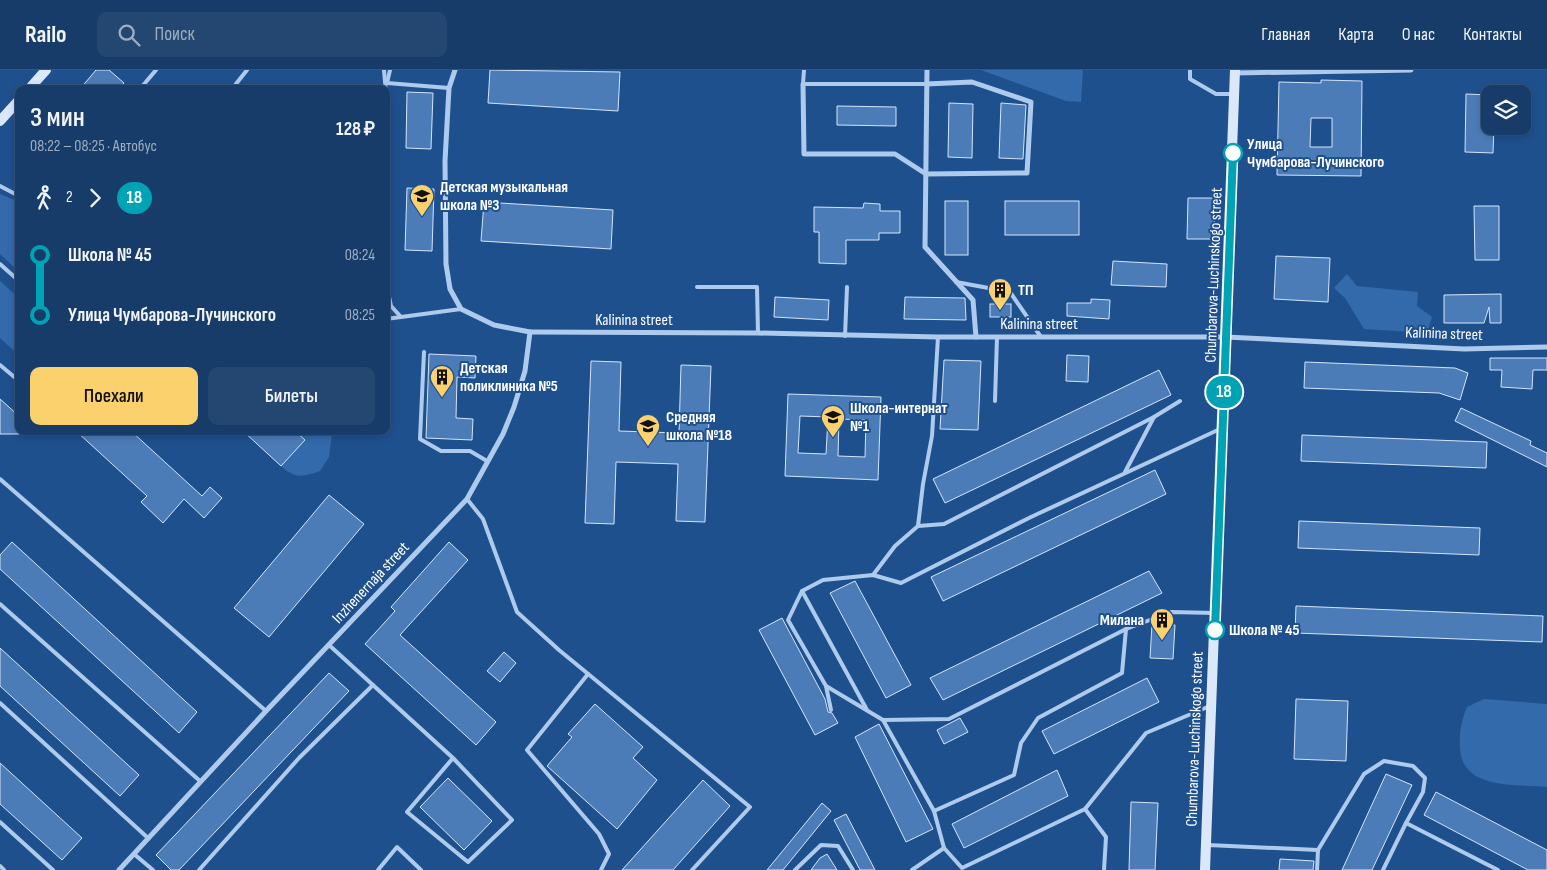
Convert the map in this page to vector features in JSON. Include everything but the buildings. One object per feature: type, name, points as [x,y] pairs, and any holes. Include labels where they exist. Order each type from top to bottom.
[{"type":"street","points":[[33,85],[46,70]]},
{"type":"street","points":[[455,70],[448,88],[445,161],[446,264],[450,289],[461,309],[494,325],[530,332]]},
{"type":"street","points":[[927,70],[925,247],[973,300],[976,337]]},
{"type":"street","points":[[1235,72],[1410,70]]},
{"type":"street","name":"Chumbarova-Luchinskogo street","points":[[1205,870],[1235,72]]},
{"type":"street","points":[[803,84],[804,154],[895,154],[926,174],[1027,173],[1031,102],[972,82],[926,84]]},
{"type":"street","points":[[0,121],[15,104]]},
{"type":"street","name":"Kalinina street","points":[[530,332],[758,333],[938,337],[1226,337],[1464,349],[1547,347]]},
{"type":"street","name":"Inzhenernaja street","points":[[119,870],[266,710],[467,500],[503,434],[514,407],[525,370],[530,332]]},
{"type":"lane","points":[[143,85],[156,70]]},
{"type":"lane","points":[[235,85],[247,70]]},
{"type":"lane","points":[[384,70],[387,83]]},
{"type":"lane","points":[[387,83],[390,70]]},
{"type":"lane","points":[[804,70],[803,84],[926,84]]},
{"type":"lane","points":[[1190,70],[1190,79],[1216,94],[1235,94]]},
{"type":"lane","points":[[387,83],[448,88]]},
{"type":"lane","points":[[0,186],[15,194]]},
{"type":"lane","points":[[0,264],[15,277]]},
{"type":"lane","points":[[956,282],[1010,292],[1041,337]]},
{"type":"lane","points":[[697,287],[757,287],[758,333]]},
{"type":"lane","points":[[845,336],[847,287]]},
{"type":"lane","points":[[390,301],[391,306],[401,317]]},
{"type":"lane","points":[[390,318],[461,309]]},
{"type":"lane","points":[[918,526],[923,484],[932,436],[938,337]]},
{"type":"lane","points":[[995,401],[997,337]]},
{"type":"lane","points":[[424,352],[420,439],[441,451],[470,451],[487,461]]},
{"type":"lane","points":[[0,365],[15,378]]},
{"type":"lane","points":[[873,575],[895,546],[918,526],[944,524],[1154,417],[1180,401]]},
{"type":"lane","points":[[1125,472],[1154,417]]},
{"type":"lane","points":[[831,710],[826,686],[788,620],[802,591],[823,580],[873,575],[900,583],[1125,472],[1222,429]]},
{"type":"lane","points":[[0,479],[266,710]]},
{"type":"lane","points":[[467,500],[483,519],[517,612],[588,674],[750,807],[692,870]]},
{"type":"lane","points":[[802,591],[868,711]]},
{"type":"lane","points":[[0,604],[200,782]]},
{"type":"lane","points":[[883,720],[949,719],[1126,629],[1171,612],[1215,613]]},
{"type":"lane","points":[[934,811],[1014,775],[1022,743],[1038,718],[1122,673],[1126,629]]},
{"type":"lane","points":[[330,645],[453,758],[512,820],[468,862],[407,812],[453,758]]},
{"type":"lane","points":[[588,674],[527,750],[599,834],[609,854],[601,870]]},
{"type":"lane","points":[[199,870],[299,758],[373,685]]},
{"type":"lane","points":[[826,686],[883,720],[934,811],[944,848],[962,868],[1085,809],[1146,733],[1212,705]]},
{"type":"lane","points":[[0,703],[148,838]]},
{"type":"lane","points":[[1317,870],[1318,850],[1364,774],[1384,761],[1413,766],[1425,778],[1423,792],[1383,870]]},
{"type":"lane","points":[[1085,809],[1106,837],[1104,870]]},
{"type":"lane","points":[[0,822],[53,870]]},
{"type":"lane","points":[[1406,823],[1498,870]]},
{"type":"lane","points":[[795,870],[821,845],[838,846],[853,870]]},
{"type":"lane","points":[[1206,845],[1318,850]]},
{"type":"lane","points":[[378,870],[397,848],[421,870]]},
{"type":"lane","points":[[912,870],[944,848]]},
{"type":"lane","points":[[134,854],[153,870]]},
{"type":"lane","points":[[0,866],[4,870]]},
{"type":"shaded area","points":[[981,70],[1083,70],[1081,102],[1066,101]]},
{"type":"shaded area","points":[[0,194],[15,200],[15,268],[0,254]]},
{"type":"shaded area","points":[[1347,274],[1357,286],[1418,292],[1417,306],[1432,317],[1427,333],[1364,329],[1345,298],[1334,288]]},
{"type":"shaded area","points":[[0,281],[15,294],[15,348],[13,350],[0,338]]},
{"type":"shaded area","points":[[299,435],[332,435],[329,457],[320,471],[299,476],[281,466],[304,440]]},
{"type":"shaded area","points":[[1484,699],[1547,704],[1547,787],[1493,782],[1470,772],[1463,762],[1460,749],[1463,717],[1467,707]]},
{"type":"bus line","name":"18","points":[[1215,630],[1215,589],[1233,153]]},
{"type":"place","name":"Улица Чумбарова-Лучинского","points":[[1233,153]]},
{"type":"place","name":"Детская музыкальная школа №3","points":[[422,217]]},
{"type":"place","name":"ТП","points":[[1000,311]]},
{"type":"place","name":"Детская поликлиника №5","points":[[442,398]]},
{"type":"place","name":"Школа-интернат №1","points":[[833,438]]},
{"type":"place","name":"Средняя школа №18","points":[[648,447]]},
{"type":"place","name":"Школа № 45","points":[[1215,630]]},
{"type":"place","name":"Милана","points":[[1162,641]]}]
